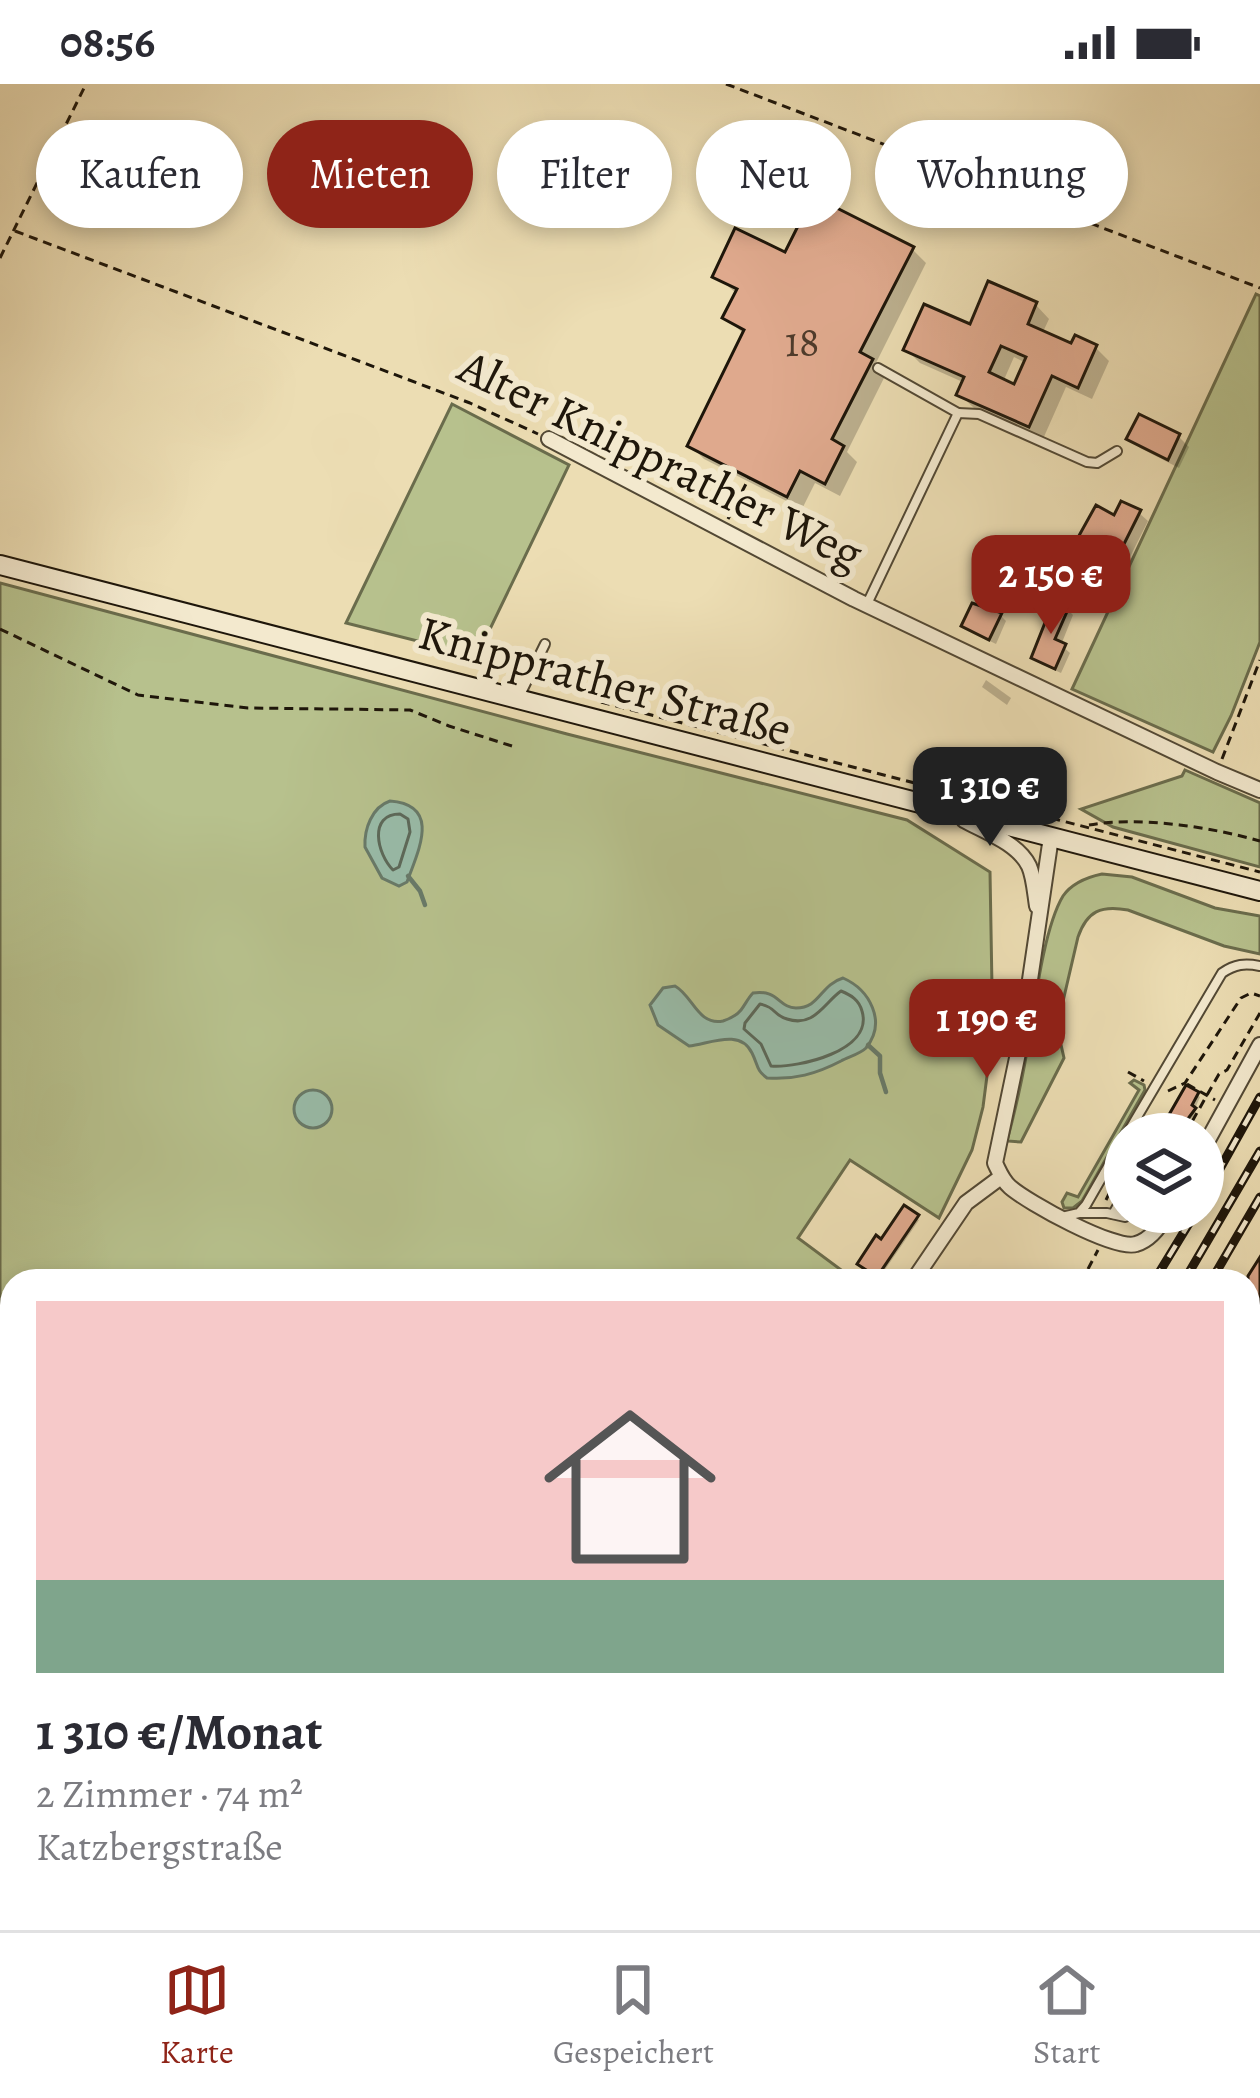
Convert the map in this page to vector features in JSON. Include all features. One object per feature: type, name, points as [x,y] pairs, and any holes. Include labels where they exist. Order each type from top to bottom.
[{"type":"main road","name":"Knipprather Straße","points":[[0,565],[1260,891]]},
{"type":"street","name":"Alter Knipprather Weg","points":[[549,439],[866,605],[1260,790]]},
{"type":"street","points":[[943,809],[1021,855],[1030,867],[1039,917]]},
{"type":"street","points":[[1051,837],[1016,1070],[995,1163],[1010,1187],[1103,1239],[1126,1246],[1152,1233]]},
{"type":"street","points":[[1223,1113],[1260,1045]]},
{"type":"street","points":[[921,1269],[966,1203],[1001,1177]]},
{"type":"lane","points":[[878,368],[958,413],[979,414],[1087,462],[1096,463],[1117,451]]},
{"type":"lane","points":[[866,605],[958,413]]},
{"type":"lane","points":[[518,699],[545,644]]},
{"type":"lane","points":[[1139,1113],[1222,973],[1247,963],[1260,966]]},
{"type":"lane","points":[[1079,1213],[1104,1172]]},
{"type":"lane","points":[[1058,1216],[1104,1214]]},
{"type":"path","points":[[0,258],[86,84]]},
{"type":"path","points":[[726,84],[1260,288]]},
{"type":"path","name":"Alter Knipprather Weg","points":[[15,230],[470,403],[549,439]]},
{"type":"path","points":[[722,532],[749,478]]},
{"type":"path","points":[[0,629],[138,695],[248,708],[410,710],[515,747]]},
{"type":"path","points":[[1216,772],[1260,660]]},
{"type":"path","points":[[1260,841],[1160,825],[1107,822],[1087,826],[1260,872]]},
{"type":"path","points":[[1128,1072],[1163,1094],[1185,1083],[1241,998],[1251,993],[1260,996]]},
{"type":"path","points":[[1196,1113],[1260,1013]]},
{"type":"path","points":[[1201,1045],[1208,1048]]},
{"type":"path","points":[[1185,1083],[1216,1101]]},
{"type":"green space","points":[[1256,294],[1260,296],[1260,642],[1213,752],[1072,689]]},
{"type":"green space","points":[[452,404],[569,465],[477,656],[346,623]]},
{"type":"green space","points":[[0,583],[907,820],[990,872],[988,1068],[972,1150],[939,1218],[850,1160],[798,1238],[840,1269],[0,1269]]},
{"type":"green space","points":[[1185,770],[1260,803],[1260,867],[1113,827],[1081,809],[1182,776]]},
{"type":"green space","points":[[1102,874],[1132,877],[1215,908],[1260,916],[1260,954],[1224,946],[1128,910],[1103,909],[1091,916],[1078,937],[1057,1027],[1064,1058],[1021,1142],[1007,1141],[1056,910],[1071,888]]},
{"type":"green space","points":[[1134,1080],[1145,1090],[1132,1113],[1126,1113],[1139,1090],[1130,1083]]},
{"type":"green space","points":[[1104,1151],[1104,1162],[1082,1201],[1064,1208],[1067,1193],[1078,1197]]},
{"type":"water","points":[[390,801],[406,804],[421,820],[416,857],[407,882],[399,886],[382,878],[365,847],[370,820]]},
{"type":"water","points":[[843,978],[868,999],[875,1018],[872,1038],[857,1054],[796,1077],[767,1078],[740,1041],[689,1046],[658,1025],[650,1005],[663,988],[675,986],[707,1019],[723,1021],[739,1012],[753,993],[768,994],[790,1007],[804,1007]]},
{"type":"water","points":[[313,1090],[326,1096],[332,1109],[326,1122],[313,1128],[300,1122],[294,1109],[300,1096]]},
{"type":"building","points":[[851,215],[914,247],[860,352],[873,359],[832,439],[844,446],[825,484],[800,471],[787,497],[687,446],[744,330],[722,318],[737,289],[712,277],[735,228],[785,252],[797,228],[851,228]]},
{"type":"building","points":[[988,281],[1037,302],[1028,324],[1071,343],[1075,335],[1097,345],[1078,388],[1052,376],[1029,427],[956,395],[964,377],[903,350],[924,304],[970,324]],"holes":[[[1001,346],[1026,357],[1014,384],[989,372]]]},
{"type":"building","points":[[1139,414],[1180,434],[1168,460],[1126,439]]},
{"type":"building","points":[[1121,501],[1141,510],[1115,562],[1096,553],[1083,579],[1061,568],[1096,505],[1114,515]]},
{"type":"building","points":[[1054,600],[1069,607],[1055,639],[1066,644],[1055,669],[1031,658]]},
{"type":"building","points":[[972,603],[1002,613],[989,640],[961,626]]},
{"type":"building","points":[[1186,1085],[1199,1092],[1192,1113],[1170,1113]]},
{"type":"building","points":[[904,1205],[919,1215],[882,1269],[857,1264],[876,1235],[881,1239]]},
{"type":"waterway","points":[[408,876],[425,905]]},
{"type":"waterway","points":[[868,1045],[880,1056],[886,1092]]},
{"type":"railway","points":[[1224,1161],[1260,1097]]},
{"type":"railway","points":[[1191,1269],[1260,1151]]},
{"type":"railway","points":[[1218,1269],[1260,1197]]},
{"type":"railway","points":[[1161,1269],[1183,1233]]}]
